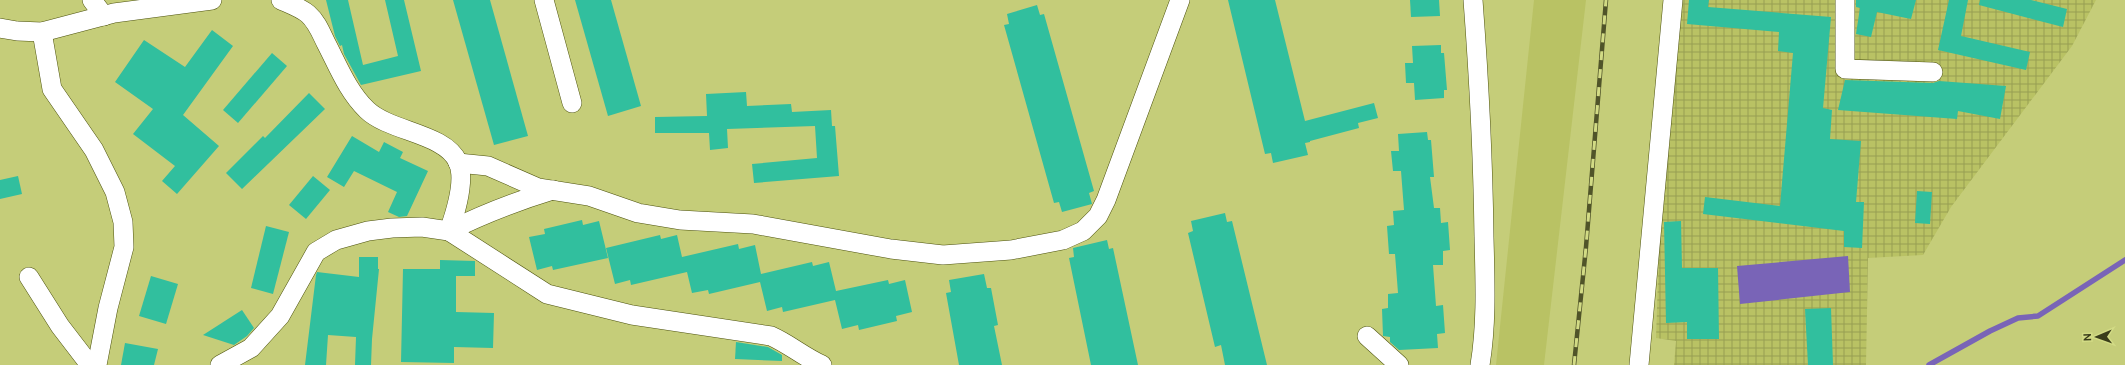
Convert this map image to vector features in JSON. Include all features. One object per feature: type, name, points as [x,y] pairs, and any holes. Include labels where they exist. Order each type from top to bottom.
[{"type":"street","points":[[92,0],[104,16]]},
{"type":"street","points":[[0,28],[17,31],[42,32],[104,16],[212,0]]},
{"type":"street","points":[[282,0],[308,14],[318,26],[352,93],[368,111],[384,121],[448,149],[458,163],[460,183],[456,210],[449,231]]},
{"type":"street","points":[[544,0],[572,103]]},
{"type":"street","points":[[458,163],[488,166],[538,188],[589,196],[638,213],[680,220],[753,224],[891,249],[943,255],[1011,250],[1063,240],[1083,231],[1101,211],[1180,0]]},
{"type":"street","points":[[1473,0],[1483,155],[1485,303],[1484,340],[1480,365]]},
{"type":"street","points":[[1639,365],[1673,0]]},
{"type":"street","points":[[1845,0],[1845,69],[1934,72]]},
{"type":"street","points":[[42,32],[52,89],[94,150],[115,192],[123,222],[124,247],[108,308],[97,365]]},
{"type":"street","points":[[449,231],[477,217],[514,202],[554,190]]},
{"type":"street","points":[[220,365],[251,348],[280,316],[316,252],[336,240],[368,231],[392,228],[422,227],[449,231],[547,294],[632,315],[771,336],[790,345],[810,360],[822,365]]},
{"type":"street","points":[[29,277],[60,326],[90,365]]},
{"type":"street","points":[[1367,336],[1399,365]]},
{"type":"shaded area","points":[[1534,0],[1586,0],[1544,365],[1496,365]]},
{"type":"shaded area","points":[[1683,0],[2096,0],[2072,46],[1951,207],[1923,255],[1868,258],[1866,365],[1674,365],[1676,341],[1656,338],[1660,219]]},
{"type":"shaded area","points":[[1848,256],[1850,292],[1740,304],[1737,266]]},
{"type":"building","points":[[326,0],[348,0],[363,65],[398,56],[385,0],[404,0],[421,71],[361,85],[344,54],[342,45],[340,46],[335,36]]},
{"type":"building","points":[[453,0],[490,0],[528,136],[494,145]]},
{"type":"building","points":[[575,0],[611,0],[641,106],[608,116]]},
{"type":"building","points":[[1228,0],[1275,0],[1305,121],[1374,103],[1378,118],[1358,123],[1359,128],[1305,143],[1308,155],[1273,163],[1271,153],[1265,154]]},
{"type":"building","points":[[1410,0],[1439,0],[1440,16],[1411,17]]},
{"type":"building","points":[[1689,0],[1709,0],[1708,7],[1831,17],[1823,108],[1832,110],[1830,139],[1861,141],[1856,202],[1864,202],[1862,248],[1844,247],[1844,231],[1703,214],[1705,197],[1780,206],[1793,53],[1778,51],[1779,32],[1687,24]]},
{"type":"building","points":[[1856,0],[1916,0],[1911,19],[1877,12],[1871,37],[1856,34],[1860,8],[1856,7]]},
{"type":"building","points":[[1949,0],[1968,0],[1961,36],[2030,52],[2026,70],[1938,50]]},
{"type":"building","points":[[1980,0],[2031,0],[2067,9],[2063,27],[1979,5]]},
{"type":"building","points":[[1037,5],[1040,15],[1044,14],[1094,191],[1089,193],[1092,204],[1062,212],[1059,202],[1054,203],[1004,25],[1009,24],[1007,14]]},
{"type":"building","points":[[212,30],[233,46],[183,115],[219,146],[177,194],[162,181],[175,166],[133,134],[153,109],[115,82],[144,40],[185,67]]},
{"type":"building","points":[[1441,45],[1441,53],[1444,53],[1447,90],[1444,90],[1444,98],[1415,100],[1414,83],[1406,83],[1405,63],[1413,63],[1412,46]]},
{"type":"building","points":[[272,53],[287,66],[238,123],[223,110]]},
{"type":"building","points":[[1845,80],[1933,83],[1939,81],[2006,86],[2000,119],[1958,111],[1957,119],[1838,110]]},
{"type":"building","points":[[746,92],[747,106],[791,104],[792,112],[831,110],[832,126],[835,126],[839,176],[754,183],[752,164],[817,158],[815,126],[727,129],[728,148],[710,150],[709,133],[655,133],[655,117],[707,116],[706,94]]},
{"type":"building","points":[[309,93],[325,109],[242,189],[226,173],[263,136],[265,138]]},
{"type":"building","points":[[1427,132],[1428,140],[1431,140],[1434,177],[1430,177],[1434,208],[1440,208],[1441,223],[1448,222],[1450,250],[1443,251],[1443,265],[1433,265],[1436,306],[1443,305],[1445,333],[1437,334],[1438,348],[1399,350],[1390,342],[1390,337],[1383,336],[1382,309],[1388,308],[1388,294],[1398,293],[1395,254],[1389,254],[1387,226],[1394,225],[1393,211],[1404,210],[1401,171],[1393,171],[1391,151],[1399,151],[1398,134]]},
{"type":"building","points":[[352,136],[379,152],[384,142],[403,152],[400,158],[428,171],[407,216],[399,217],[388,212],[397,192],[354,171],[344,187],[327,177]]},
{"type":"building","points":[[18,176],[22,194],[0,199],[0,180]]},
{"type":"building","points":[[313,176],[330,190],[306,219],[289,205]]},
{"type":"building","points":[[1917,191],[1932,192],[1930,224],[1915,223]]},
{"type":"building","points":[[1225,213],[1227,222],[1232,221],[1267,365],[1225,365],[1221,345],[1215,347],[1188,233],[1193,231],[1191,221]]},
{"type":"building","points":[[582,220],[583,225],[599,221],[608,258],[553,270],[552,266],[537,270],[529,237],[545,234],[544,229]]},
{"type":"building","points":[[1681,221],[1682,268],[1718,268],[1719,339],[1687,339],[1687,322],[1666,323],[1664,222]]},
{"type":"building","points":[[266,226],[289,232],[273,294],[251,288]]},
{"type":"building","points":[[660,235],[661,239],[677,235],[682,257],[738,244],[739,249],[755,245],[761,274],[812,262],[813,266],[829,262],[836,291],[888,280],[889,284],[905,280],[912,312],[896,316],[897,321],[859,330],[858,325],[842,329],[835,300],[783,312],[782,307],[767,311],[760,282],[709,294],[708,290],[692,293],[687,272],[631,285],[630,280],[615,284],[606,248]]},
{"type":"building","points":[[1107,240],[1109,249],[1113,248],[1138,365],[1091,365],[1069,258],[1074,257],[1073,248]]},
{"type":"building","points":[[359,257],[378,257],[379,269],[371,365],[355,365],[356,337],[328,335],[326,365],[305,365],[317,272],[359,277]]},
{"type":"building","points":[[440,260],[475,261],[475,276],[456,276],[456,312],[494,313],[493,348],[454,347],[454,363],[401,362],[403,269],[440,269]]},
{"type":"building","points":[[984,274],[987,288],[991,288],[998,325],[994,326],[1002,365],[959,365],[946,293],[951,292],[949,280]]},
{"type":"building","points":[[151,276],[178,284],[166,324],[139,316]]},
{"type":"building","points":[[1831,308],[1833,365],[1808,365],[1805,309]]},
{"type":"building","points":[[242,310],[254,328],[247,336],[234,345],[203,335]]},
{"type":"building","points":[[736,342],[768,347],[782,355],[782,361],[735,359]]},
{"type":"building","points":[[125,343],[158,349],[154,365],[121,365]]},
{"type":"waterway","points":[[1929,365],[1990,331],[2018,318],[2038,316],[2125,260]]},
{"type":"railway","points":[[1574,365],[1586,247],[1606,0]]}]
